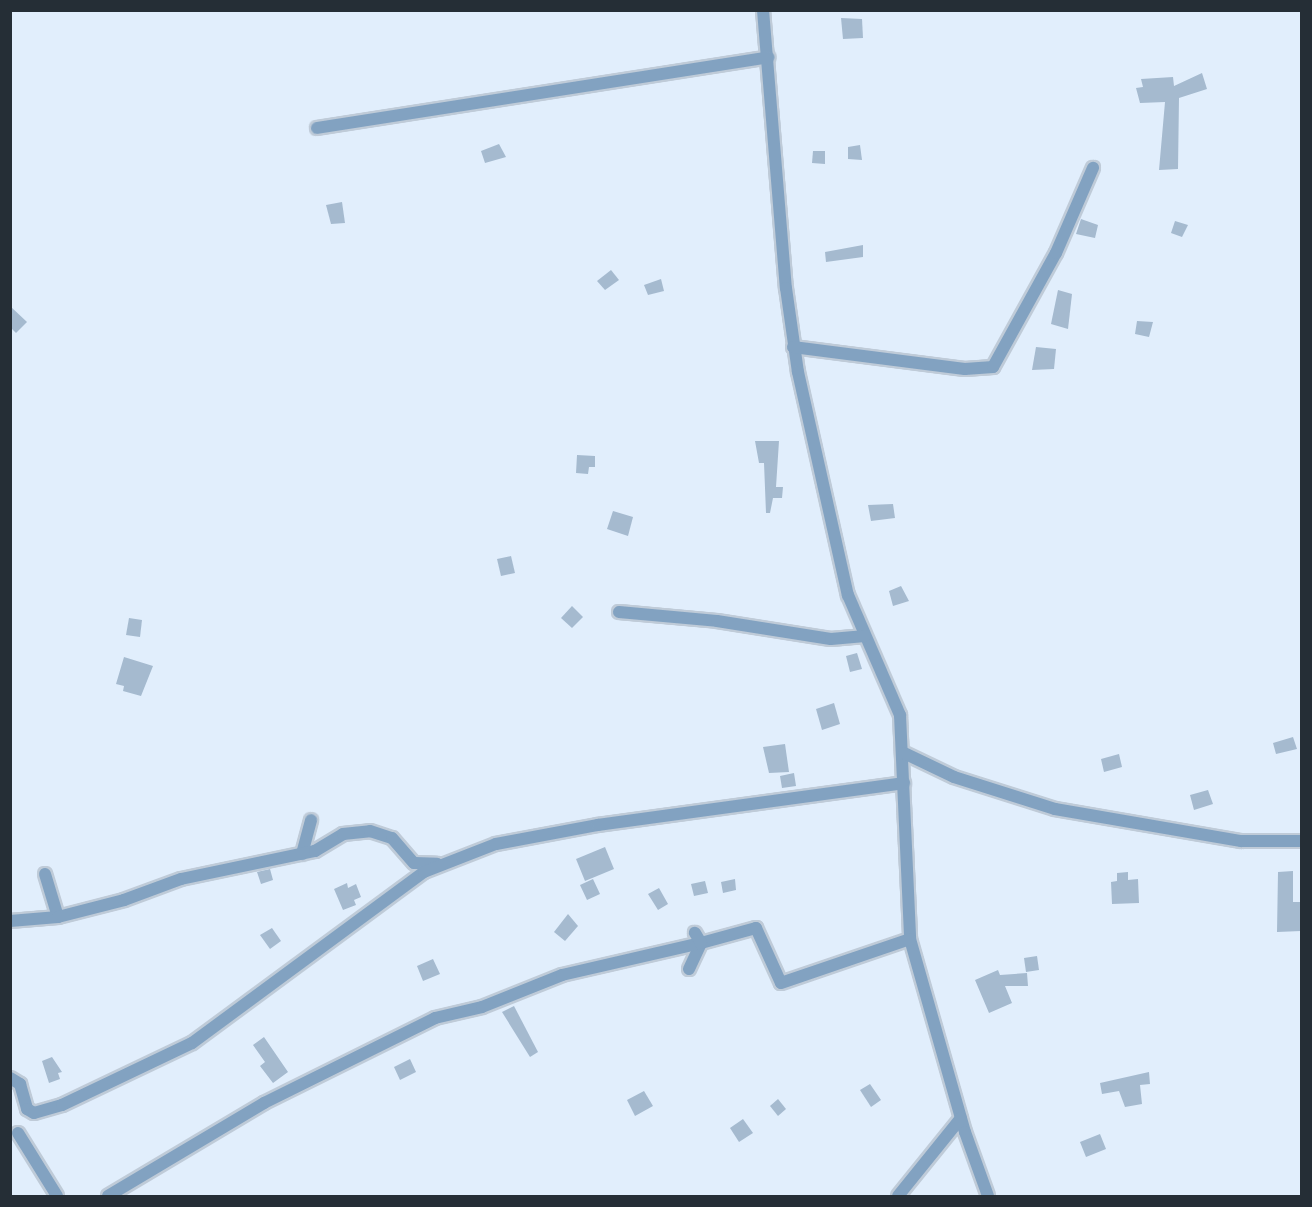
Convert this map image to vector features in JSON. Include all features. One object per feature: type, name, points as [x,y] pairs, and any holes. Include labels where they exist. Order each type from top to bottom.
[{"type":"street","points":[[763,10],[793,346],[848,595],[864,636],[892,691],[904,753],[910,939],[961,1118],[988,1197]]},
{"type":"street","points":[[316,128],[768,57]]},
{"type":"street","points":[[793,346],[965,369],[993,367],[1056,253],[1093,168]]},
{"type":"street","points":[[620,612],[717,621],[831,639],[864,636]]},
{"type":"street","points":[[904,753],[954,777],[1055,809],[1241,841],[1302,841]]},
{"type":"street","points":[[10,1078],[20,1084],[27,1109],[34,1113],[62,1105],[192,1043],[424,872],[496,844],[598,825],[904,783]]},
{"type":"street","points":[[302,854],[311,820]]},
{"type":"street","points":[[10,921],[58,917],[124,900],[181,879],[302,854],[343,834],[370,831],[392,838],[414,863],[444,864]]},
{"type":"street","points":[[45,874],[58,917]]},
{"type":"street","points":[[108,1197],[264,1103],[435,1018],[482,1007],[562,975],[698,938],[756,928],[781,983],[910,939]]},
{"type":"street","points":[[689,969],[698,938]]},
{"type":"street","points":[[898,1197],[961,1118]]},
{"type":"street","points":[[18,1133],[57,1197]]},
{"type":"building","points":[[841,18],[862,19],[863,38],[843,39]]},
{"type":"building","points":[[1202,73],[1207,89],[1179,98],[1178,169],[1159,170],[1165,102],[1140,103],[1136,88],[1143,87],[1141,79],[1173,77],[1174,86]]},
{"type":"building","points":[[499,144],[506,157],[485,163],[481,151]]},
{"type":"building","points":[[860,145],[862,160],[848,159],[848,147]]},
{"type":"building","points":[[813,151],[825,151],[825,164],[812,163]]},
{"type":"building","points":[[342,202],[345,223],[331,224],[326,205]]},
{"type":"building","points":[[1081,219],[1098,225],[1095,238],[1076,234]]},
{"type":"building","points":[[1175,221],[1188,225],[1182,237],[1171,233]]},
{"type":"building","points":[[863,245],[863,257],[826,262],[825,252]]},
{"type":"building","points":[[611,270],[619,280],[605,290],[597,281]]},
{"type":"building","points":[[661,279],[664,291],[648,295],[644,285]]},
{"type":"building","points":[[1058,290],[1072,294],[1068,329],[1051,324]]},
{"type":"building","points":[[10,306],[27,322],[16,333],[10,327]]},
{"type":"building","points":[[1137,321],[1153,322],[1149,337],[1135,334]]},
{"type":"building","points":[[1036,347],[1056,349],[1054,369],[1032,370]]},
{"type":"building","points":[[755,441],[779,441],[776,487],[783,487],[782,498],[773,498],[770,513],[766,513],[764,463],[759,463]]},
{"type":"building","points":[[577,455],[595,456],[595,467],[589,467],[588,474],[576,473]]},
{"type":"building","points":[[893,504],[895,518],[871,521],[868,505]]},
{"type":"building","points":[[613,511],[633,517],[628,536],[607,529]]},
{"type":"building","points":[[511,556],[515,573],[501,576],[497,559]]},
{"type":"building","points":[[901,586],[909,601],[893,606],[889,591]]},
{"type":"building","points":[[572,606],[583,617],[572,628],[561,618]]},
{"type":"building","points":[[129,618],[142,620],[140,637],[126,635]]},
{"type":"building","points":[[857,653],[862,669],[850,672],[846,656]]},
{"type":"building","points":[[124,657],[153,666],[141,696],[123,691],[124,686],[116,684]]},
{"type":"building","points":[[834,703],[840,724],[822,730],[816,709]]},
{"type":"building","points":[[1293,737],[1297,749],[1276,754],[1273,743]]},
{"type":"building","points":[[785,744],[789,772],[769,773],[763,747]]},
{"type":"building","points":[[1119,754],[1122,767],[1104,772],[1101,759]]},
{"type":"building","points":[[794,773],[796,786],[782,788],[780,776]]},
{"type":"building","points":[[1208,790],[1213,804],[1194,810],[1190,795]]},
{"type":"building","points":[[605,847],[614,869],[585,881],[576,859]]},
{"type":"building","points":[[270,869],[273,880],[261,884],[257,872]]},
{"type":"building","points":[[1293,871],[1293,902],[1300,902],[1301,931],[1277,932],[1278,872]]},
{"type":"building","points":[[1128,872],[1128,880],[1138,879],[1139,903],[1112,904],[1111,882],[1117,881],[1117,873]]},
{"type":"building","points":[[593,879],[600,894],[587,900],[580,885]]},
{"type":"building","points":[[735,879],[736,890],[723,893],[721,882]]},
{"type":"building","points":[[705,881],[708,893],[694,896],[691,884]]},
{"type":"building","points":[[347,883],[348,888],[356,884],[361,897],[354,900],[356,905],[343,910],[334,889]]},
{"type":"building","points":[[659,888],[668,904],[658,910],[648,894]]},
{"type":"building","points":[[568,914],[578,926],[565,941],[554,932]]},
{"type":"building","points":[[272,928],[281,941],[270,949],[260,935]]},
{"type":"building","points":[[1037,956],[1039,970],[1026,972],[1024,958]]},
{"type":"building","points":[[433,959],[440,974],[423,981],[417,966]]},
{"type":"building","points":[[998,970],[1000,975],[1027,973],[1028,986],[1005,986],[1012,1003],[989,1013],[975,980]]},
{"type":"building","points":[[514,1006],[538,1052],[530,1057],[502,1012]]},
{"type":"building","points":[[264,1037],[288,1072],[273,1083],[260,1066],[265,1062],[253,1045]]},
{"type":"building","points":[[52,1057],[62,1072],[58,1073],[60,1079],[49,1083],[42,1061]]},
{"type":"building","points":[[410,1059],[416,1072],[400,1080],[394,1067]]},
{"type":"building","points":[[1149,1072],[1150,1084],[1140,1085],[1142,1104],[1125,1107],[1119,1091],[1102,1094],[1100,1083]]},
{"type":"building","points":[[870,1084],[881,1100],[871,1107],[860,1090]]},
{"type":"building","points":[[644,1091],[653,1106],[635,1116],[627,1100]]},
{"type":"building","points":[[778,1099],[786,1109],[778,1116],[770,1106]]},
{"type":"building","points":[[743,1119],[753,1133],[739,1142],[730,1128]]},
{"type":"building","points":[[1100,1134],[1106,1149],[1086,1157],[1080,1142]]}]
